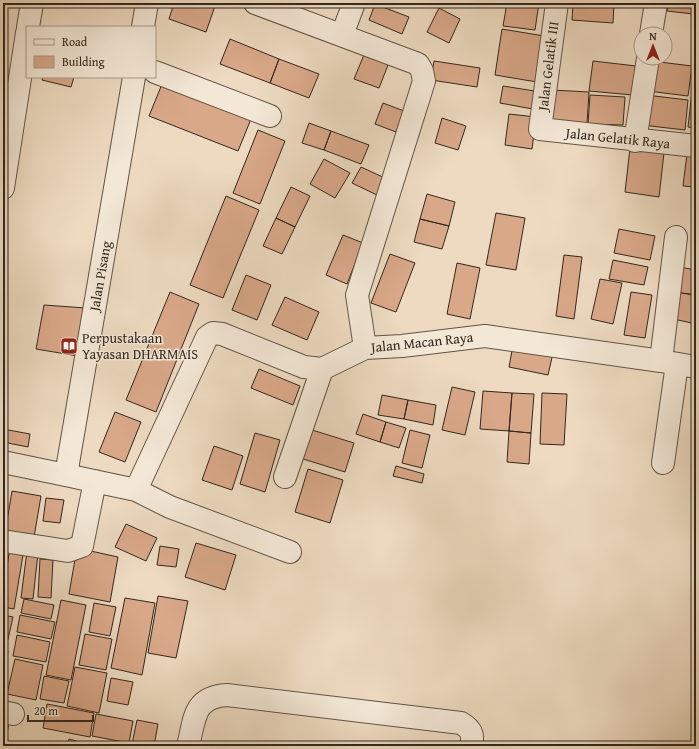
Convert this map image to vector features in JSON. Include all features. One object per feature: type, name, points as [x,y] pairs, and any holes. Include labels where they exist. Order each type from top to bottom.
[{"type":"street","points":[[28,26],[32,3]]},
{"type":"street","points":[[143,26],[147,3]]},
{"type":"street","points":[[256,3],[418,64],[422,71],[424,81],[358,288],[357,300],[365,348]]},
{"type":"street","points":[[342,35],[354,3]]},
{"type":"street","name":"Jalan Gelatik III","points":[[540,129],[556,3]]},
{"type":"street","points":[[652,26],[656,3]]},
{"type":"street","points":[[3,188],[26,40]]},
{"type":"street","points":[[635,141],[647,66]]},
{"type":"street","points":[[156,72],[270,116]]},
{"type":"street","name":"Jalan Pisang","points":[[3,541],[68,551],[82,546],[78,477],[134,78]]},
{"type":"street","name":"Jalan Gelatik Raya","points":[[540,129],[635,141],[696,146]]},
{"type":"street","points":[[663,463],[678,364],[676,238]]},
{"type":"street","points":[[136,490],[207,337],[213,333],[222,334],[304,367],[322,369],[285,477]]},
{"type":"street","name":"Jalan Macan Raya","points":[[322,369],[365,348],[402,346],[485,336],[678,364]]},
{"type":"street","points":[[3,462],[136,490],[170,507],[290,552]]},
{"type":"street","points":[[188,746],[197,710],[206,700],[216,696],[227,695],[461,723],[468,727],[472,732],[471,746]]},
{"type":"building","points":[[174,3],[216,3],[206,32],[169,19]]},
{"type":"building","points":[[474,3],[490,3],[488,7]]},
{"type":"building","points":[[507,3],[539,3],[535,30],[503,26]]},
{"type":"building","points":[[573,3],[614,3],[613,23],[572,20]]},
{"type":"building","points":[[668,3],[694,3],[693,14],[667,11]]},
{"type":"building","points":[[375,4],[409,17],[402,34],[369,20]]},
{"type":"building","points":[[439,8],[460,19],[449,43],[427,32]]},
{"type":"building","points":[[502,29],[550,37],[543,83],[495,75]]},
{"type":"building","points":[[230,39],[279,59],[270,83],[220,64]]},
{"type":"building","points":[[366,50],[390,60],[379,88],[354,79]]},
{"type":"building","points":[[279,59],[319,74],[309,98],[270,83]]},
{"type":"building","points":[[434,61],[480,68],[477,87],[431,80]]},
{"type":"building","points":[[593,61],[636,66],[633,95],[589,91]]},
{"type":"building","points":[[673,64],[692,66],[688,96],[648,91],[650,66],[673,66]]},
{"type":"building","points":[[43,78],[74,78],[71,87],[42,80]]},
{"type":"building","points":[[162,84],[251,119],[238,151],[149,116]]},
{"type":"building","points":[[503,86],[541,92],[538,110],[500,103]]},
{"type":"building","points":[[552,90],[589,92],[587,123],[550,121]]},
{"type":"building","points":[[692,91],[696,91],[696,128],[688,127]]},
{"type":"building","points":[[590,95],[625,97],[623,125],[588,124]]},
{"type":"building","points":[[646,95],[688,100],[685,130],[642,125]]},
{"type":"building","points":[[383,103],[404,111],[396,132],[375,124]]},
{"type":"building","points":[[509,114],[536,117],[532,149],[505,145]]},
{"type":"building","points":[[442,118],[466,126],[458,150],[435,143]]},
{"type":"building","points":[[309,123],[331,131],[324,150],[302,143]]},
{"type":"building","points":[[258,130],[285,141],[260,204],[233,193]]},
{"type":"building","points":[[331,131],[369,145],[361,164],[324,150]]},
{"type":"building","points":[[688,146],[696,147],[696,187],[683,186]]},
{"type":"building","points":[[630,148],[664,153],[659,197],[625,192]]},
{"type":"building","points":[[324,159],[350,173],[335,198],[310,184]]},
{"type":"building","points":[[361,167],[387,179],[379,196],[352,183]]},
{"type":"building","points":[[291,187],[310,196],[295,227],[276,218]]},
{"type":"building","points":[[427,194],[455,202],[449,226],[420,219]]},
{"type":"building","points":[[226,196],[259,210],[223,298],[190,285]]},
{"type":"building","points":[[496,213],[525,218],[516,270],[486,265]]},
{"type":"building","points":[[276,218],[295,227],[282,254],[263,246]]},
{"type":"building","points":[[420,219],[449,226],[442,249],[414,242]]},
{"type":"building","points":[[619,229],[655,236],[650,260],[614,253]]},
{"type":"building","points":[[343,235],[363,243],[347,284],[326,275]]},
{"type":"building","points":[[390,254],[415,263],[396,312],[371,303]]},
{"type":"building","points":[[564,255],[582,257],[574,319],[556,316]]},
{"type":"building","points":[[613,260],[648,267],[644,285],[609,279]]},
{"type":"building","points":[[457,263],[480,268],[470,319],[447,314]]},
{"type":"building","points":[[679,267],[696,270],[696,295],[674,292]]},
{"type":"building","points":[[246,275],[271,285],[257,320],[232,310]]},
{"type":"building","points":[[600,279],[622,283],[613,324],[591,319]]},
{"type":"building","points":[[170,292],[199,304],[156,412],[126,400]]},
{"type":"building","points":[[631,292],[652,295],[645,338],[624,335]]},
{"type":"building","points":[[674,292],[696,295],[696,324],[669,318]]},
{"type":"building","points":[[285,297],[319,312],[307,340],[272,325]]},
{"type":"building","points":[[44,305],[86,308],[78,356],[36,349]]},
{"type":"building","points":[[513,345],[553,353],[548,375],[509,367]]},
{"type":"building","points":[[259,369],[300,386],[293,405],[251,388]]},
{"type":"building","points":[[452,387],[475,392],[465,435],[442,430]]},
{"type":"building","points":[[483,391],[512,393],[509,431],[480,429]]},
{"type":"building","points":[[512,393],[534,394],[531,433],[509,431]]},
{"type":"building","points":[[542,393],[567,394],[564,445],[540,444]]},
{"type":"building","points":[[382,395],[408,400],[404,419],[378,415]]},
{"type":"building","points":[[408,400],[436,405],[433,425],[404,419]]},
{"type":"building","points":[[115,412],[141,422],[125,462],[99,452]]},
{"type":"building","points":[[363,414],[386,422],[380,442],[356,434]]},
{"type":"building","points":[[386,422],[406,428],[399,448],[380,442]]},
{"type":"building","points":[[3,429],[30,434],[28,447],[3,442]]},
{"type":"building","points":[[309,429],[354,443],[345,472],[300,458]]},
{"type":"building","points":[[410,430],[430,435],[422,468],[402,463]]},
{"type":"building","points":[[509,431],[531,433],[529,464],[507,462]]},
{"type":"building","points":[[255,433],[280,440],[265,492],[240,484]]},
{"type":"building","points":[[214,446],[243,456],[232,490],[202,480]]},
{"type":"building","points":[[396,466],[424,474],[422,483],[393,476]]},
{"type":"building","points":[[308,469],[343,480],[330,523],[295,512]]},
{"type":"building","points":[[12,491],[41,496],[34,537],[5,533]]},
{"type":"building","points":[[46,498],[64,500],[60,523],[43,521]]},
{"type":"building","points":[[126,524],[157,538],[146,561],[115,547]]},
{"type":"building","points":[[196,543],[236,555],[225,590],[185,577]]},
{"type":"building","points":[[160,546],[179,549],[176,567],[157,565]]},
{"type":"building","points":[[10,547],[24,549],[14,609],[3,607],[3,594]]},
{"type":"building","points":[[77,548],[118,557],[110,602],[69,594]]},
{"type":"building","points":[[27,551],[38,553],[33,599],[21,598]]},
{"type":"building","points":[[40,559],[53,560],[51,598],[38,597]]},
{"type":"building","points":[[158,596],[188,601],[176,658],[148,653]]},
{"type":"building","points":[[125,598],[155,603],[142,675],[111,668]]},
{"type":"building","points":[[24,599],[54,605],[51,619],[21,613]]},
{"type":"building","points":[[61,600],[86,605],[71,680],[46,675]]},
{"type":"building","points":[[94,603],[116,607],[110,636],[89,632]]},
{"type":"building","points":[[3,615],[13,617],[6,648],[3,647]]},
{"type":"building","points":[[20,615],[55,622],[51,639],[17,632]]},
{"type":"building","points":[[85,634],[112,639],[106,670],[79,665]]},
{"type":"building","points":[[17,635],[50,642],[46,662],[13,656]]},
{"type":"building","points":[[3,650],[8,651],[4,671],[3,671]]},
{"type":"building","points":[[15,659],[43,665],[36,700],[7,694]]},
{"type":"building","points":[[75,667],[107,673],[99,713],[67,706]]},
{"type":"building","points":[[44,676],[69,681],[64,703],[40,699]]},
{"type":"building","points":[[111,678],[133,682],[128,705],[107,701]]},
{"type":"building","points":[[47,704],[94,713],[90,737],[43,728]]},
{"type":"building","points":[[96,714],[133,721],[129,743],[92,736]]},
{"type":"building","points":[[137,720],[158,724],[154,746],[132,744]]},
{"type":"building","points":[[3,722],[9,723],[4,745],[3,745]]},
{"type":"building","points":[[69,739],[94,746],[67,746]]},
{"type":"place","name":"Perpustakaan Yayasan DHARMAIS","points":[[69,346]]}]
